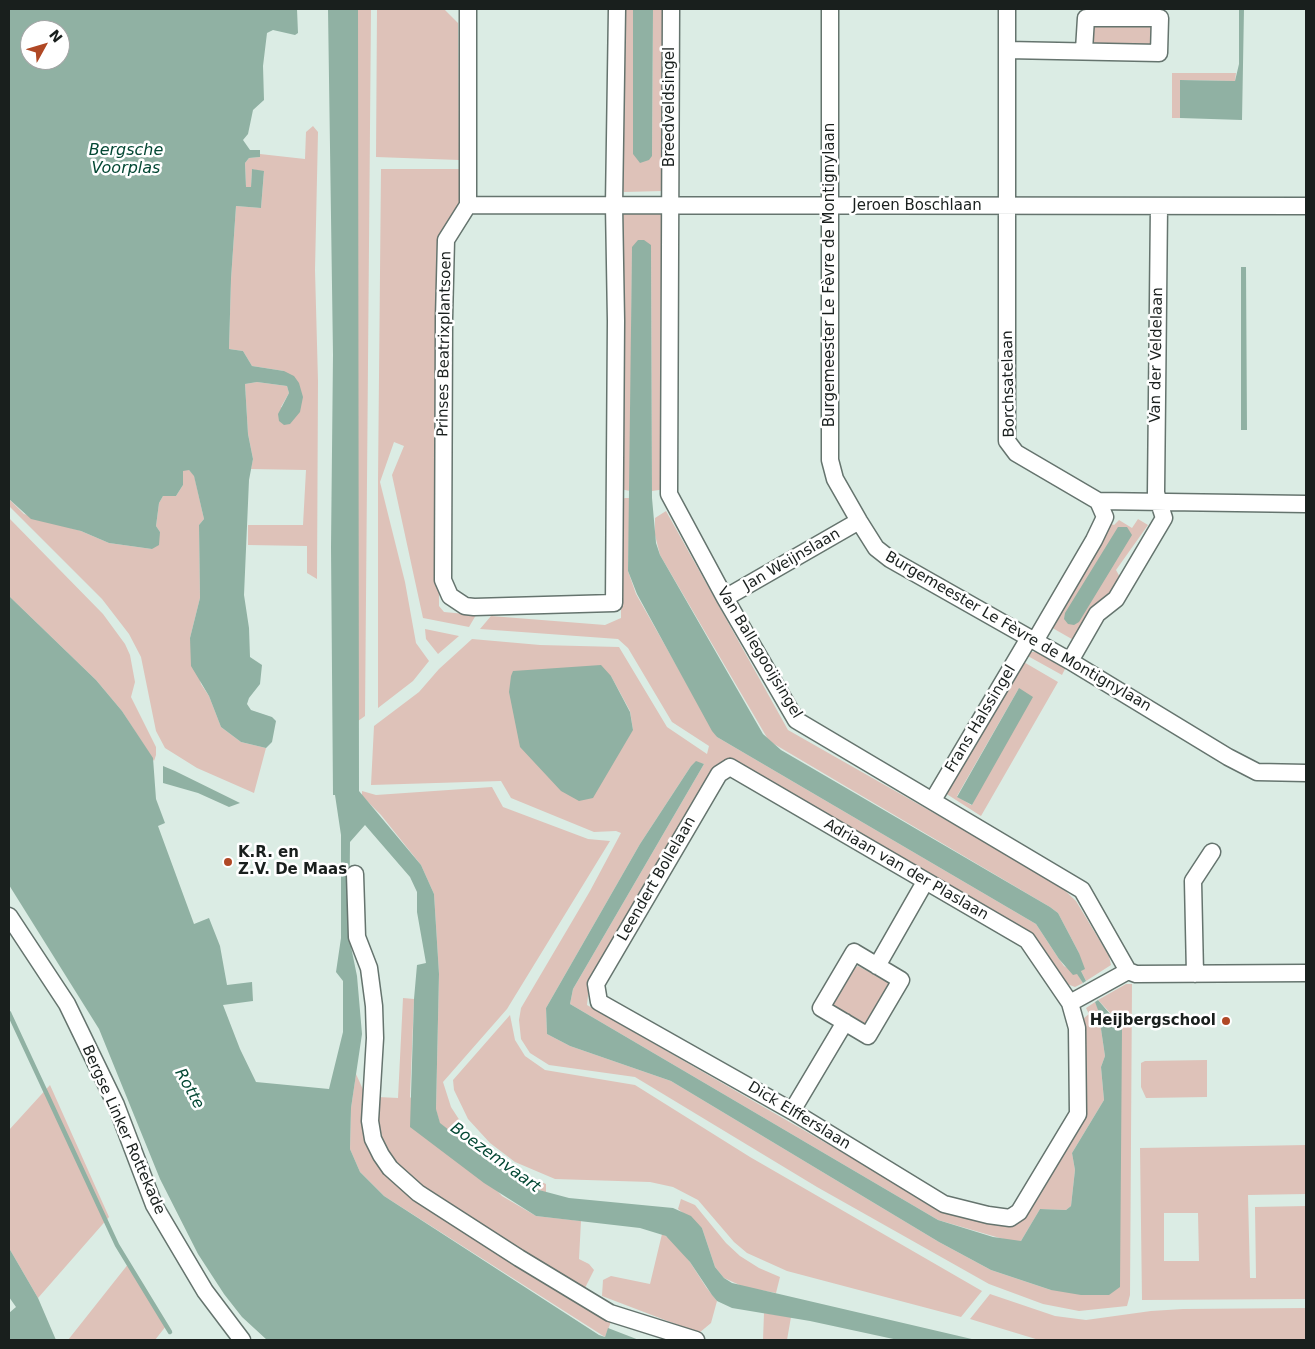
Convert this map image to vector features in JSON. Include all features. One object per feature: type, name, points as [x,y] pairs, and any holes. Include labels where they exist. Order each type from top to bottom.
[{"type":"street","points":[[468,9],[468,205]]},
{"type":"street","points":[[614,205],[617,9]]},
{"type":"street","name":"Breedveldsingel","points":[[670,205],[671,9]]},
{"type":"street","name":"Burgemeester Le Fèvre de Montignylaan","points":[[830,9],[830,460],[835,479],[859,521],[876,548],[890,559],[1070,661],[1257,772],[1306,773]]},
{"type":"street","name":"Borchsatelaan","points":[[1007,9],[1009,206],[1007,441],[1016,453],[1098,501],[1159,504],[1306,504]]},
{"type":"street","points":[[1007,50],[1084,50],[1159,53],[1160,18],[1086,18],[1084,50]]},
{"type":"street","name":"Jeroen Boschlaan","points":[[468,205],[1306,206]]},
{"type":"street","name":"Prinses Beatrixplantsoen","points":[[468,205],[446,240],[443,580],[450,596],[465,606],[474,607],[614,603],[616,321],[614,205]]},
{"type":"street","name":"Van Ballegooijsingel","points":[[670,205],[669,494],[725,598],[796,720],[1082,890],[1128,971]]},
{"type":"street","name":"Van der Veldelaan","points":[[1158,206],[1156,493],[1159,504]]},
{"type":"street","name":"Frans Halssingel","points":[[933,800],[1094,540],[1105,517],[1098,501]]},
{"type":"street","points":[[1070,661],[1097,614],[1116,599],[1164,518],[1159,504]]},
{"type":"street","name":"Jan Weijnslaan","points":[[725,598],[859,521]]},
{"type":"street","name":"Adriaan van der Plaslaan","points":[[718,774],[730,767],[1027,940],[1075,1001],[1078,1114],[1020,1212]]},
{"type":"street","name":"Leendert Bollelaan","points":[[596,984],[718,774]]},
{"type":"street","points":[[1195,974],[1193,881],[1212,852]]},
{"type":"street","points":[[355,874],[357,937],[369,968],[374,1006],[375,1038],[370,1100],[373,1139],[390,1168],[418,1193],[519,1258],[610,1313],[696,1340]]},
{"type":"street","points":[[877,966],[926,882]]},
{"type":"street","name":"Bergse Linker Rottekade","points":[[9,916],[66,1004],[116,1105],[154,1205],[205,1291],[242,1340]]},
{"type":"street","points":[[854,952],[877,966],[901,980],[868,1036],[821,1008],[854,952]]},
{"type":"street","points":[[1075,1001],[1128,971],[1136,974],[1306,974]]},
{"type":"street","name":"Dick Elfferslaan","points":[[596,984],[599,1002],[792,1111],[944,1204],[1010,1218],[1020,1212]]},
{"type":"street","points":[[792,1111],[844,1022]]},
{"type":"shaded area","points":[[358,9],[371,9],[365,716],[358,721]]},
{"type":"shaded area","points":[[377,9],[444,9],[458,23],[459,160],[376,157]]},
{"type":"shaded area","points":[[622,9],[633,9],[633,154],[652,156],[653,9],[665,9],[664,187],[662,191],[624,192],[622,187]]},
{"type":"shaded area","points":[[1090,21],[1154,23],[1153,48],[1090,46]]},
{"type":"shaded area","points":[[1172,73],[1236,73],[1235,81],[1180,80],[1180,118],[1172,118]]},
{"type":"shaded area","points":[[313,126],[318,132],[315,270],[318,381],[317,579],[307,573],[307,546],[248,545],[248,525],[303,525],[306,470],[251,469],[253,459],[248,434],[245,384],[257,382],[287,386],[289,393],[281,407],[300,412],[284,371],[252,366],[243,351],[229,349],[236,206],[261,208],[264,172],[252,169],[251,188],[246,187],[245,163],[249,158],[260,157],[260,154],[305,159],[306,132]]},
{"type":"shaded area","points":[[381,169],[460,169],[459,206],[438,246],[439,606],[444,612],[476,615],[469,627],[423,618],[392,475],[404,446],[394,442],[380,482],[405,582],[416,643],[429,661],[413,681],[378,708],[378,480]]},
{"type":"shaded area","points":[[622,213],[662,214],[663,489],[652,491],[651,245],[632,247],[630,491],[620,489]]},
{"type":"shaded area","points":[[182,470],[189,470],[194,475],[204,519],[199,525],[200,598],[190,638],[201,684],[209,696],[221,727],[241,742],[266,748],[254,793],[197,768],[165,748],[156,731],[141,657],[129,634],[102,599],[9,506],[9,499],[24,514],[81,531],[109,543],[152,549],[160,532],[156,526],[159,503],[163,496],[176,496],[183,485]]},
{"type":"shaded area","points":[[630,498],[628,571],[636,594],[717,737],[1036,924],[1064,966],[1077,973],[1083,983],[1075,987],[1067,984],[1032,933],[731,759],[589,985],[587,1005],[942,1210],[1004,1225],[1021,1221],[1028,1214],[1085,1109],[1084,1018],[1089,1014],[1086,1008],[1095,1002],[1099,1010],[1096,1014],[1101,1029],[1105,1056],[1101,1067],[1104,1100],[1072,1153],[1075,1170],[1071,1206],[1066,1210],[1040,1209],[1021,1241],[1010,1241],[938,1220],[570,1004],[573,989],[704,764],[696,762],[691,766],[640,844],[546,1008],[547,1034],[570,1046],[671,1081],[939,1242],[991,1270],[1051,1290],[1120,1287],[1120,1164],[1115,1018],[1098,1000],[1126,984],[1132,984],[1130,1295],[1127,1306],[1079,1311],[1043,1304],[989,1284],[817,1187],[635,1077],[549,1065],[530,1053],[521,1039],[519,1020],[521,1008],[590,891],[621,833],[616,831],[594,832],[511,798],[501,781],[371,785],[374,726],[419,692],[439,669],[472,639],[540,645],[619,647],[667,727],[707,754],[709,746],[672,722],[628,648],[618,639],[480,629],[491,616],[605,625],[621,618],[620,500]],"holes":[[[513,671],[611,676],[630,711],[633,730]]]},
{"type":"shaded area","points":[[666,511],[788,730],[1057,883],[1076,901],[1109,956],[1111,965],[1086,981],[1081,971],[1079,953],[1058,913],[769,741],[660,555],[655,535],[655,518]]},
{"type":"shaded area","points":[[9,518],[103,614],[125,644],[130,655],[135,682],[131,697],[156,747],[154,761],[122,711],[96,680],[9,596]]},
{"type":"shaded area","points":[[1138,519],[1148,525],[1116,570],[1122,581],[1077,642],[1049,626],[1109,523],[1114,525],[1119,520],[1132,528]]},
{"type":"shaded area","points":[[425,629],[459,636],[438,654],[426,639]]},
{"type":"shaded area","points":[[1031,652],[1039,652],[1066,667],[1062,675],[1026,655]]},
{"type":"shaded area","points":[[1022,661],[1058,682],[981,816],[945,793]],"holes":[[[1019,688],[972,805],[957,796]]]},
{"type":"shaded area","points":[[492,787],[503,807],[588,839],[610,841],[507,1009],[443,1082],[451,1107],[471,1138],[509,1167],[546,1184],[546,1193],[520,1181],[487,1160],[440,1124],[436,1110],[439,974],[434,894],[421,865],[381,815],[362,796],[362,791],[376,795]]},
{"type":"shaded area","points":[[858,966],[888,982],[889,988],[869,1023],[862,1025],[835,1010],[833,1003],[852,969]]},
{"type":"shaded area","points":[[403,998],[414,999],[410,1097],[502,1196],[536,1216],[581,1221],[579,1259],[589,1264],[594,1270],[583,1292],[403,1174],[377,1135],[378,1097],[398,1098]]},
{"type":"shaded area","points":[[510,1015],[515,1040],[525,1056],[545,1070],[635,1085],[750,1157],[982,1291],[961,1317],[787,1271],[747,1253],[734,1242],[698,1200],[673,1187],[650,1182],[555,1179],[515,1162],[490,1143],[468,1119],[454,1090],[453,1080]]},
{"type":"shaded area","points":[[1207,1060],[1207,1097],[1146,1098],[1141,1087],[1141,1063],[1145,1061]]},
{"type":"shaded area","points":[[356,1074],[365,1094],[367,1142],[382,1172],[540,1281],[571,1300],[614,1314],[605,1337],[384,1196],[360,1172],[350,1149],[351,1108]]},
{"type":"shaded area","points":[[50,1085],[109,1217],[38,1298],[9,1248],[9,1130]]},
{"type":"shaded area","points":[[1306,1145],[1306,1194],[1248,1195],[1250,1278],[1256,1278],[1255,1207],[1306,1206],[1306,1299],[1142,1300],[1140,1148]],"holes":[[[1164,1213],[1198,1213],[1199,1261],[1164,1261]]]},
{"type":"shaded area","points":[[681,1199],[695,1205],[726,1243],[740,1256],[759,1268],[780,1277],[776,1293],[744,1287],[724,1278],[715,1267],[702,1228],[678,1209]]},
{"type":"shaded area","points":[[662,1234],[673,1240],[717,1301],[711,1323],[699,1333],[602,1296],[603,1280],[611,1276],[650,1284]]},
{"type":"shaded area","points":[[129,1263],[166,1326],[155,1340],[68,1340]]},
{"type":"shaded area","points":[[990,1294],[1055,1316],[1086,1320],[1151,1311],[1183,1309],[1306,1308],[1306,1340],[1039,1340],[970,1319]]},
{"type":"shaded area","points":[[764,1313],[791,1317],[787,1340],[763,1340]]},
{"type":"water","name":"Bergsche Voorplas","points":[[9,9],[297,9],[298,33],[295,35],[273,30],[267,33],[263,66],[264,100],[253,110],[248,134],[243,140],[250,150],[260,150],[260,157],[249,158],[245,163],[246,187],[251,187],[252,169],[264,171],[261,208],[236,206],[231,279],[229,349],[243,351],[252,366],[284,371],[294,376],[299,383],[303,397],[300,412],[290,424],[284,425],[279,421],[278,414],[289,393],[287,386],[257,382],[245,384],[248,434],[253,459],[249,480],[244,595],[249,628],[250,657],[262,665],[260,684],[249,698],[247,704],[251,710],[272,717],[276,721],[272,742],[266,748],[241,742],[221,727],[209,696],[191,666],[190,638],[200,598],[199,525],[204,519],[194,476],[189,470],[183,471],[183,485],[176,496],[163,496],[159,503],[156,526],[160,532],[159,545],[152,549],[109,543],[81,531],[31,519],[9,499]]},
{"type":"water","name":"Rotte","points":[[328,9],[358,9],[359,791],[421,865],[434,894],[439,974],[436,1109],[440,1123],[487,1160],[539,1190],[569,1198],[673,1208],[691,1216],[702,1228],[715,1267],[724,1278],[732,1283],[976,1340],[898,1340],[810,1321],[732,1308],[717,1301],[690,1262],[666,1236],[640,1228],[536,1216],[484,1183],[410,1127],[414,999],[417,965],[426,963],[417,912],[417,892],[410,877],[365,825],[350,842],[349,937],[357,976],[362,1034],[351,1108],[350,1149],[360,1172],[384,1196],[599,1335],[605,1337],[608,1328],[639,1340],[267,1340],[242,1317],[224,1294],[198,1254],[160,1179],[99,1029],[9,885],[9,596],[96,680],[122,711],[153,758],[156,799],[165,823],[158,826],[194,924],[209,918],[220,946],[227,985],[252,982],[253,1001],[223,1005],[240,1049],[256,1082],[329,1089],[343,1032],[343,981],[336,972],[341,938],[341,835],[335,795],[333,795],[331,547],[333,355]]},
{"type":"water","points":[[633,9],[653,9],[652,156],[649,160],[640,163],[633,154]]},
{"type":"water","points":[[1239,9],[1244,9],[1242,120],[1180,118],[1180,80],[1235,81],[1239,64]]},
{"type":"water","points":[[638,240],[644,240],[651,245],[652,498],[656,543],[660,555],[763,734],[781,750],[1058,913],[1079,953],[1085,969],[1081,971],[1086,981],[1083,983],[1077,974],[1073,975],[1059,959],[1036,924],[717,737],[712,731],[637,594],[628,571],[632,247]]},
{"type":"water","points":[[1241,267],[1246,267],[1247,430],[1241,430]]},
{"type":"water","points":[[1118,527],[1127,527],[1132,535],[1079,622],[1074,625],[1068,624],[1064,619],[1065,613]]},
{"type":"water","points":[[601,665],[611,676],[630,712],[633,730],[593,798],[579,801],[561,791],[520,747],[509,692],[511,676],[513,671]]},
{"type":"water","points":[[1019,688],[1033,697],[972,805],[957,797]]},
{"type":"water","points":[[696,761],[704,764],[573,989],[570,1004],[938,1220],[993,1237],[1021,1241],[1040,1209],[1066,1210],[1071,1206],[1075,1170],[1072,1153],[1104,1100],[1101,1067],[1105,1056],[1101,1029],[1096,1014],[1098,1010],[1095,1002],[1098,1000],[1122,1028],[1120,1287],[1109,1295],[1081,1295],[1051,1290],[991,1270],[939,1242],[671,1081],[570,1046],[547,1034],[546,1008],[640,844]]},
{"type":"water","points":[[163,766],[240,803],[229,807],[198,793],[163,783]]},
{"type":"water","points":[[9,1248],[38,1298],[56,1340],[9,1340],[9,1313],[16,1307],[9,1297]]},
{"type":"waterway","points":[[9,1013],[117,1245],[170,1332]]},
{"type":"place","name":"K.R. en Z.V. De Maas","points":[[228,862]]},
{"type":"place","name":"Heijbergschool","points":[[1226,1021]]},
{"type":"water label","name":"Boezemvaart","points":[[495,1158]]}]
